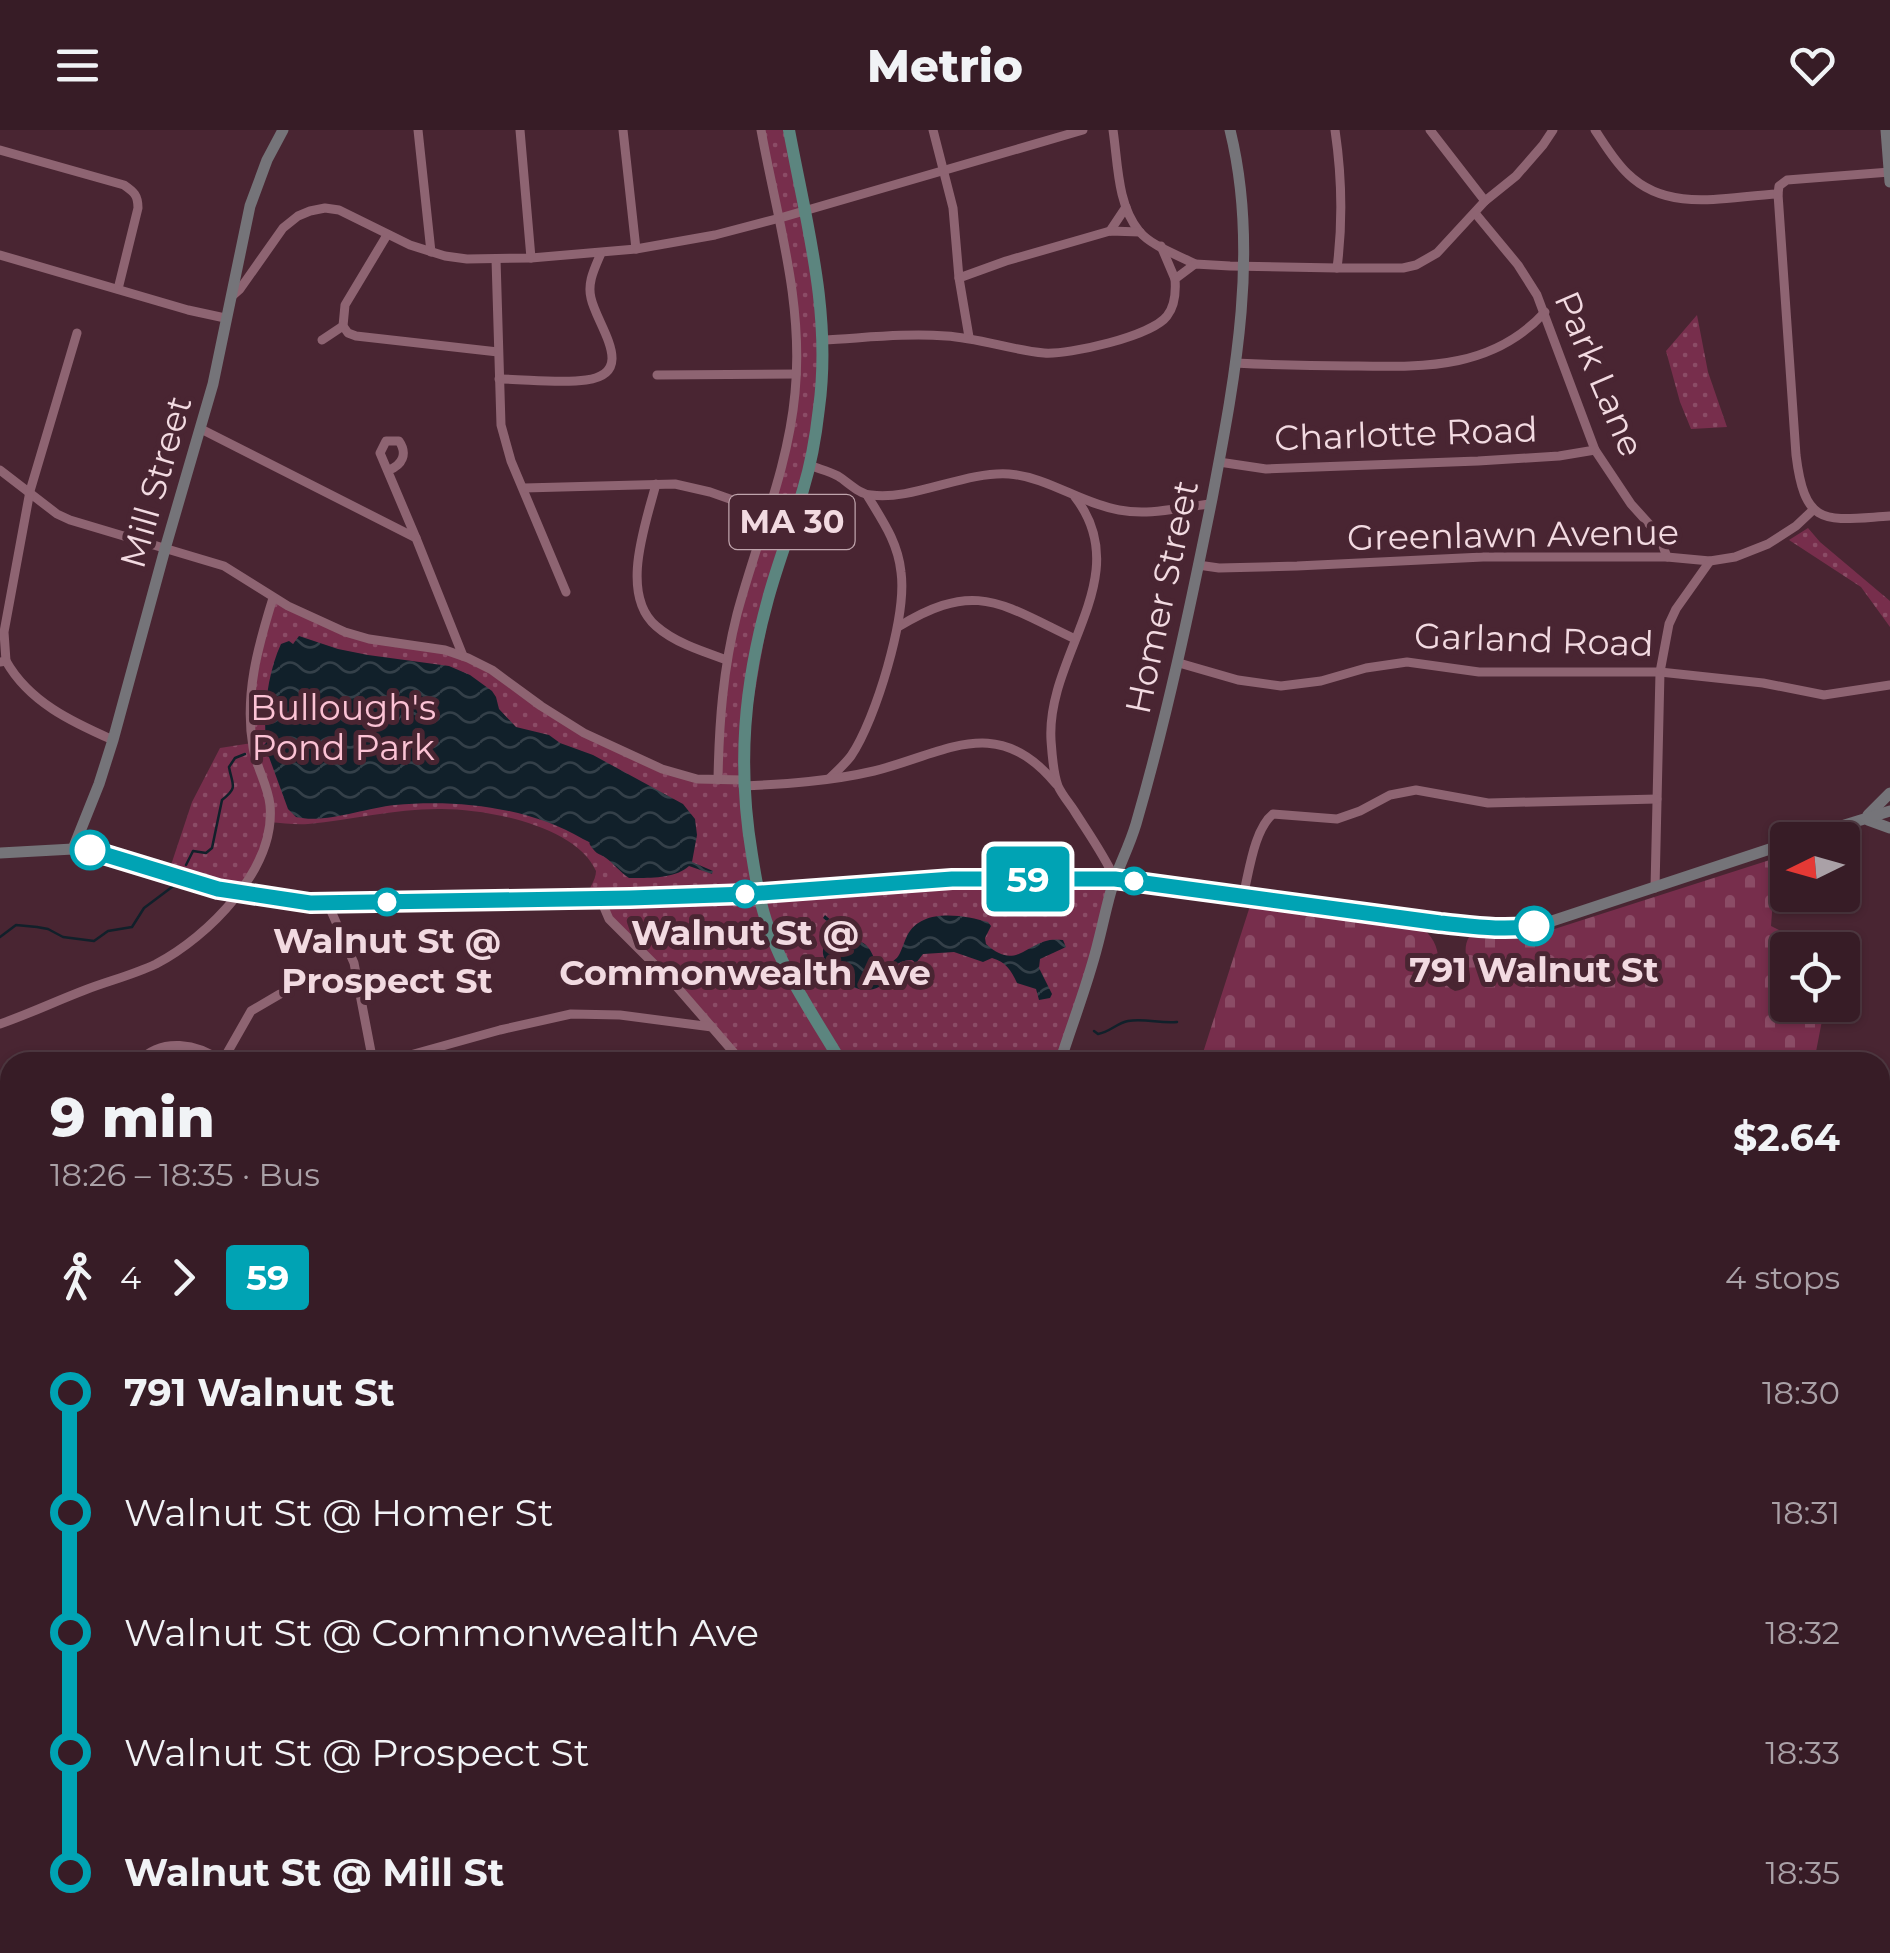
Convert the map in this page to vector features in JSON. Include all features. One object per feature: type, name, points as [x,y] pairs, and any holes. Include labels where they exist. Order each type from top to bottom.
[{"type":"main road","name":"Mill Street","points":[[73,848],[113,740],[201,429],[250,206],[283,130]]},
{"type":"main road","name":"MA 30","points":[[789,130],[820,294],[820,407],[809,465],[752,663],[743,783],[758,893],[770,931],[785,966],[835,1052]]},
{"type":"main road","name":"Homer Street","points":[[1063,1052],[1115,879],[1135,827],[1179,663],[1219,462],[1242,317],[1244,266],[1240,190],[1230,130]]},
{"type":"main road","points":[[1886,130],[1890,182]]},
{"type":"main road","points":[[1864,819],[1890,793]]},
{"type":"main road","points":[[1854,822],[1890,811]]},
{"type":"main road","points":[[1864,819],[1890,828]]},
{"type":"main road","points":[[0,853],[73,848],[238,893],[328,904],[758,893],[952,879],[1115,879],[1440,923],[1515,929],[1552,921],[1770,849]]},
{"type":"street","points":[[418,130],[430,252]]},
{"type":"street","points":[[520,130],[531,258]]},
{"type":"street","points":[[623,130],[636,250]]},
{"type":"street","points":[[718,780],[727,660],[788,438],[796,374],[792,280],[761,130]]},
{"type":"street","points":[[933,130],[954,208],[968,338]]},
{"type":"street","points":[[230,298],[283,228],[298,216],[325,208],[340,210],[430,252],[467,259],[636,250],[780,218],[1082,130]]},
{"type":"street","points":[[1113,130],[1126,207],[1140,232],[1161,246],[1196,264],[1338,268],[1403,268],[1416,266],[1437,253],[1485,201],[1516,176],[1552,130]]},
{"type":"street","points":[[1336,130],[1342,178],[1338,268]]},
{"type":"street","points":[[1430,130],[1485,201]]},
{"type":"street","points":[[1595,130],[1624,170],[1656,192],[1697,201],[1778,194]]},
{"type":"street","points":[[0,150],[124,185],[134,192],[138,208],[118,289]]},
{"type":"street","points":[[1890,172],[1786,180],[1779,186],[1778,194],[1803,493],[1820,516],[1890,516]]},
{"type":"street","points":[[1110,230],[1126,207]]},
{"type":"street","name":"Park Lane","points":[[1475,213],[1528,279],[1544,312],[1594,450],[1631,504],[1660,534],[1668,557]]},
{"type":"street","points":[[959,278],[1110,230],[1140,232]]},
{"type":"street","points":[[387,235],[346,305],[343,326],[348,333],[498,352]]},
{"type":"street","points":[[823,340],[917,334],[968,338],[1048,353],[1108,343],[1144,331],[1168,315],[1174,304],[1175,280],[1161,246]]},
{"type":"street","points":[[499,379],[590,380],[611,366],[613,354],[591,299],[590,285],[601,253]]},
{"type":"street","points":[[0,255],[225,318]]},
{"type":"street","points":[[496,259],[501,425],[566,592]]},
{"type":"street","points":[[1175,280],[1196,264]]},
{"type":"street","points":[[1235,363],[1439,365],[1513,341],[1544,312]]},
{"type":"street","points":[[322,340],[343,326]]},
{"type":"street","points":[[77,334],[30,491],[6,621],[3,662],[31,694],[113,740]]},
{"type":"street","points":[[657,375],[796,374]]},
{"type":"street","points":[[201,429],[416,538]]},
{"type":"street","name":"Charlotte Road","points":[[1219,462],[1266,469],[1494,460],[1594,450]]},
{"type":"street","points":[[809,465],[836,475],[867,496],[898,552],[903,593],[898,627],[860,740],[828,780]]},
{"type":"street","points":[[0,470],[57,514],[224,566],[313,619],[369,639],[463,656],[603,743],[680,775],[743,783],[828,780],[875,770],[952,745],[973,743],[1011,748],[1043,768],[1058,786],[1105,856],[1115,879]]},
{"type":"street","points":[[389,470],[463,656]]},
{"type":"street","points":[[867,496],[1008,474],[1036,479],[1117,510],[1156,513],[1210,504]]},
{"type":"street","points":[[656,484],[637,570],[638,592],[646,615],[670,635],[727,660]]},
{"type":"street","points":[[524,488],[674,484],[792,520]]},
{"type":"street","points":[[1058,786],[1050,737],[1052,716],[1058,684],[1088,609],[1098,561],[1093,526],[1074,496]]},
{"type":"street","name":"Greenlawn Avenue","points":[[1198,565],[1219,568],[1482,557],[1668,557],[1710,561],[1735,557],[1768,544],[1813,510]]},
{"type":"street","points":[[1655,888],[1660,672],[1669,624],[1710,561]]},
{"type":"street","points":[[0,1024],[155,964],[207,928],[238,893],[261,855],[270,820],[268,796],[252,745],[251,716],[256,658],[273,598]]},
{"type":"street","points":[[898,627],[943,604],[978,599],[1018,612],[1075,639]]},
{"type":"street","name":"Garland Road","points":[[1179,663],[1238,680],[1281,686],[1407,662],[1479,672],[1660,672],[1763,683],[1824,695],[1890,685]]},
{"type":"street","points":[[1242,896],[1259,832],[1272,814],[1337,819],[1390,795],[1416,790],[1488,803],[1657,800]]},
{"type":"street","points":[[600,898],[609,919],[733,1052]]},
{"type":"street","points":[[328,904],[354,964],[372,1052]]},
{"type":"street","points":[[228,1052],[251,1011],[280,994]]},
{"type":"street","points":[[421,1052],[572,1014],[620,1014],[712,1027]]},
{"type":"street","points":[[150,1052],[171,1046],[190,1046],[208,1052]]},
{"type":"green space","name":"Bullough's Pond Park","points":[[761,130],[789,130],[812,240],[820,407],[776,571],[744,754],[758,892],[952,879],[1115,879],[1063,1052],[733,1052],[609,919],[600,898],[587,898],[596,871],[585,855],[549,831],[502,816],[438,809],[308,824],[270,822],[265,843],[239,893],[168,874],[192,802],[220,748],[252,743],[251,706],[273,598],[334,628],[468,658],[584,733],[679,775],[718,779],[727,660],[788,439],[796,323]]},
{"type":"green space","points":[[1697,315],[1708,372],[1727,427],[1691,429],[1666,351]]},
{"type":"green space","points":[[1808,528],[1890,601],[1890,627],[1861,587],[1789,540]]},
{"type":"green space","points":[[1770,860],[1771,926],[1783,932],[1770,932],[1770,1022],[1822,1022],[1816,1052],[1203,1052],[1250,906],[1423,929],[1436,946],[1442,979],[1455,991],[1469,984],[1469,937],[1523,939]]},
{"type":"water","points":[[299,636],[368,655],[449,666],[470,675],[492,691],[499,709],[516,727],[549,735],[593,755],[683,804],[695,819],[697,835],[692,862],[713,871],[712,874],[689,866],[669,876],[629,878],[588,842],[562,828],[492,808],[418,803],[319,818],[296,817],[288,809],[269,757],[261,747],[266,743],[265,718],[276,655],[281,644],[293,644]]},
{"type":"water","points":[[825,915],[838,935],[865,944],[883,966],[897,958],[914,927],[932,917],[967,917],[988,922],[991,926],[986,944],[1007,956],[1051,940],[1063,940],[1066,947],[1040,959],[1039,968],[1052,994],[1050,998],[1039,1000],[1036,989],[1017,983],[1008,967],[997,960],[983,962],[954,952],[923,954],[916,963],[901,962],[888,972],[879,987],[863,990],[847,984],[828,966],[823,950],[831,925],[823,918]]},
{"type":"waterway","points":[[186,865],[193,851],[206,853],[212,848],[222,800],[232,789],[229,767],[235,758],[245,754]]},
{"type":"waterway","points":[[0,937],[16,925],[94,941],[108,931],[132,927],[144,908],[172,887]]},
{"type":"waterway","points":[[1094,1031],[1102,1033],[1134,1020],[1177,1022]]},
{"type":"bus line","name":"59","points":[[90,850],[218,889],[310,903],[748,894],[952,879],[1115,879],[1440,923],[1515,929],[1534,926]]},
{"type":"place","name":"Walnut St @ Commonwealth Ave","points":[[745,894]]},
{"type":"place","name":"Walnut St @ Prospect St","points":[[387,902]]},
{"type":"place","name":"791 Walnut St","points":[[1534,926]]}]
